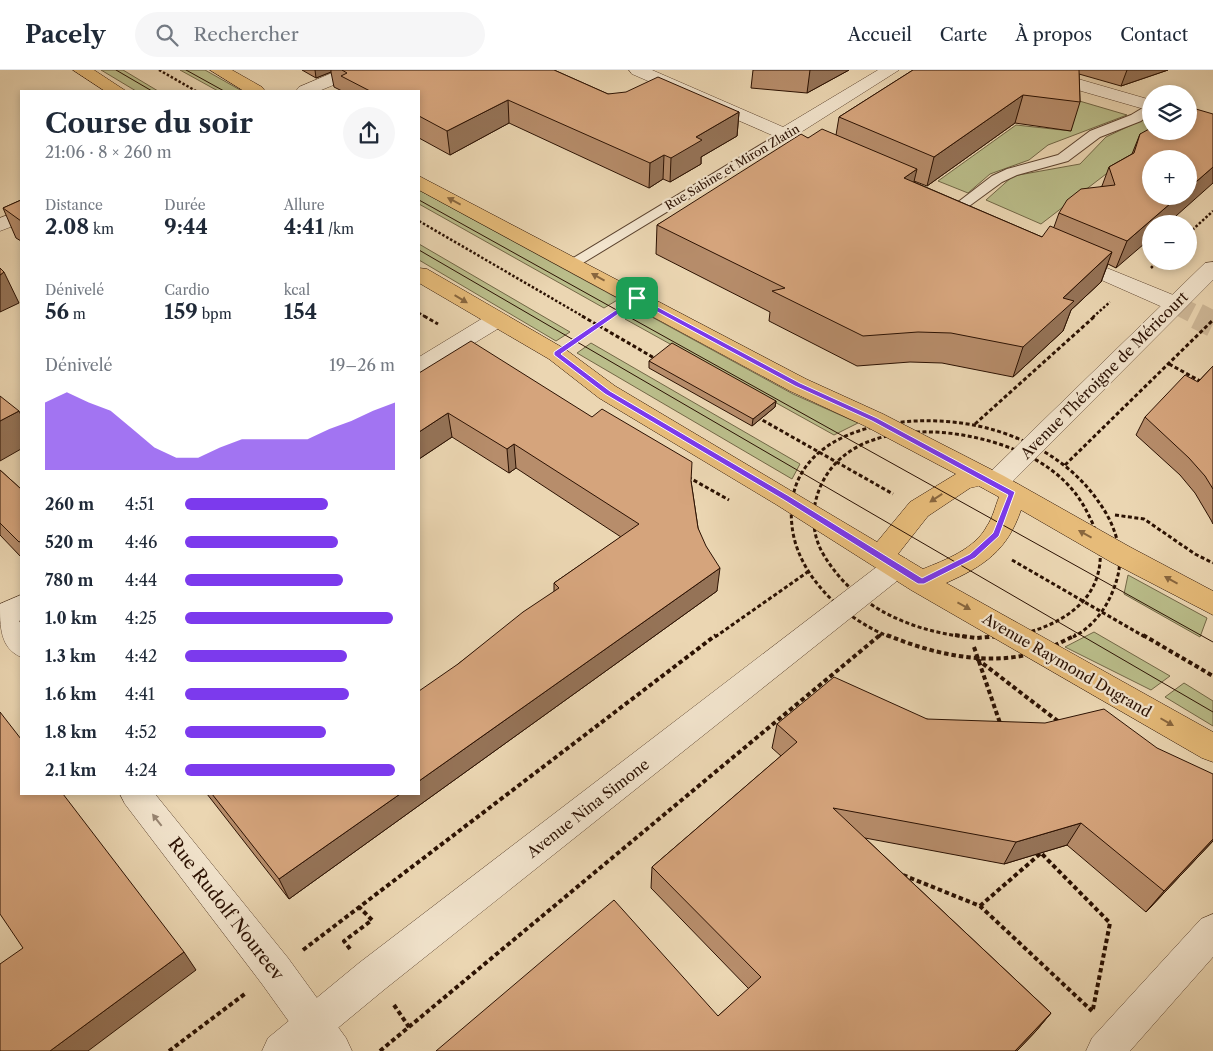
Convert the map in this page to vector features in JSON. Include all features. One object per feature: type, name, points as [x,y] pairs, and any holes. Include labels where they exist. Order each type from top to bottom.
[{"type":"main road","points":[[82,70],[114,90]]},
{"type":"main road","points":[[219,70],[254,90]]},
{"type":"main road","points":[[420,183],[798,385],[874,420],[996,484],[1121,556],[1128,557],[1213,604]]},
{"type":"main road","points":[[420,275],[557,354]]},
{"type":"main road","name":"Avenue Raymond Dugrand","points":[[557,354],[607,392],[900,568],[1213,748]]},
{"type":"main road","points":[[961,482],[996,484],[996,534],[986,546],[949,569],[900,568],[919,509],[961,482]]},
{"type":"street","points":[[308,90],[354,70]]},
{"type":"street","points":[[638,70],[844,160]]},
{"type":"street","name":"Rue Sabine et Miron Zlatin","points":[[573,263],[890,70]]},
{"type":"street","points":[[1028,70],[1050,73],[1142,104]]},
{"type":"street","points":[[948,205],[1012,172],[1063,158],[1095,134],[1136,118],[1142,114]]},
{"type":"street","points":[[948,205],[975,217]]},
{"type":"street","points":[[0,225],[20,216]]},
{"type":"street","points":[[1057,253],[1175,304]]},
{"type":"street","name":"Avenue Théroigne de Méricourt","points":[[996,484],[1213,268]]},
{"type":"street","points":[[420,366],[496,320]]},
{"type":"street","name":"Avenue Nina Simone","points":[[282,1051],[324,1038],[380,970],[900,568]]},
{"type":"street","points":[[20,607],[0,618],[20,644]]},
{"type":"street","name":"Rue Rudolf Noureev","points":[[137,795],[275,971],[324,1038]]},
{"type":"street","points":[[1112,1044],[1213,931]]},
{"type":"path","points":[[159,70],[194,90]]},
{"type":"path","points":[[1197,226],[1213,211]]},
{"type":"path","points":[[420,222],[661,362]]},
{"type":"path","points":[[975,424],[1148,270]]},
{"type":"path","points":[[557,354],[637,298]]},
{"type":"path","points":[[1065,465],[1213,320]]},
{"type":"path","points":[[1169,364],[1204,384]]},
{"type":"path","points":[[757,416],[919,509]]},
{"type":"path","points":[[1109,515],[1144,518],[1195,554],[1213,563]]},
{"type":"path","points":[[986,546],[1213,676]]},
{"type":"path","points":[[169,1051],[718,635],[809,571]]},
{"type":"path","points":[[380,1051],[882,633]]},
{"type":"path","points":[[1003,730],[976,659],[1062,724]]},
{"type":"path","points":[[980,906],[1041,853],[1110,923],[1092,1011]]},
{"type":"path","points":[[897,872],[980,906],[1092,1011],[1112,1044]]},
{"type":"green space","points":[[101,70],[123,70],[156,90],[134,90]]},
{"type":"green space","points":[[180,70],[205,70],[240,90],[216,90]]},
{"type":"green space","points":[[1076,100],[1127,115],[1048,145],[1029,160],[990,174],[968,193],[938,181],[1016,125],[1071,131]]},
{"type":"green space","points":[[1142,120],[1142,140],[1145,140],[1119,176],[1106,174],[1041,224],[986,200],[1013,176],[1080,164],[1106,137]]},
{"type":"green space","points":[[420,191],[619,299],[604,308],[420,205]]},
{"type":"green space","points":[[420,245],[570,332],[556,341],[420,261]]},
{"type":"green space","points":[[639,310],[793,394],[858,423],[834,435],[625,319]]},
{"type":"green space","points":[[591,343],[800,464],[792,479],[577,353]]},
{"type":"green space","points":[[1128,575],[1207,618],[1200,637],[1124,594]]},
{"type":"green space","points":[[1094,632],[1170,676],[1151,690],[1065,647]]},
{"type":"green space","points":[[1184,683],[1213,701],[1213,726],[1165,697]]},
{"type":"building","points":[[342,70],[554,70],[608,94],[626,92],[658,77],[739,112],[696,137],[702,140],[671,158],[664,155],[650,163],[508,100],[447,131],[420,117],[420,90],[368,90],[341,76],[347,73]]},
{"type":"building","points":[[913,70],[1079,70],[1080,102],[1023,95],[934,157],[839,117]]},
{"type":"building","points":[[1197,109],[1213,114],[1213,167],[1197,181],[1197,150],[1142,150],[1142,205],[1169,205],[1157,215],[1142,215],[1142,228],[1127,241],[1059,213],[1067,200],[1081,189],[1115,185],[1109,167],[1134,153],[1142,133],[1142,140],[1197,140]]},
{"type":"building","points":[[822,129],[917,169],[904,178],[1042,237],[1050,226],[1112,252],[1063,298],[1074,301],[1023,347],[951,333],[918,332],[863,336],[772,291],[785,288],[657,225],[801,134],[808,138]]},
{"type":"building","points":[[20,200],[20,220],[3,208]]},
{"type":"building","points":[[471,341],[592,417],[602,409],[692,462],[691,481],[698,528],[706,546],[720,568],[420,780],[420,690],[458,664],[523,612],[559,588],[554,583],[639,524],[514,444],[507,449],[448,413],[420,431],[420,372]]},
{"type":"building","points":[[672,343],[776,401],[753,419],[649,361]]},
{"type":"building","points":[[1213,366],[1213,489],[1205,476],[1189,458],[1145,417],[1185,375],[1198,382]]},
{"type":"building","points":[[0,396],[19,411],[0,421]]},
{"type":"building","points":[[0,470],[20,488],[20,542],[0,523]]},
{"type":"building","points":[[834,677],[927,719],[1045,723],[1104,709],[1157,748],[1213,774],[1213,839],[1164,891],[1081,823],[1016,842],[833,808],[1051,1013],[1015,1051],[436,1051],[614,900],[718,1016],[761,977],[652,867],[797,742],[777,724]]},
{"type":"building","points":[[0,712],[20,738],[20,795],[64,795],[184,952],[50,1051],[0,1051],[0,964],[23,948],[0,914]]},
{"type":"building","points":[[213,795],[399,795],[279,879]]},
{"type":"tunnel","points":[[1175,304],[1200,317]]},
{"type":"tunnel","points":[[1197,316],[1213,324]]},
{"type":"tram line","points":[[116,70],[150,90]]},
{"type":"tram line","points":[[186,70],[222,90]]},
{"type":"tram line","points":[[420,201],[1213,642]]},
{"type":"tram line","points":[[420,251],[1213,712]]},
{"type":"route","points":[[637,298],[798,385],[874,420],[1013,494],[996,534],[986,546],[972,556],[921,582],[786,498],[607,392],[557,354],[637,298]]}]
